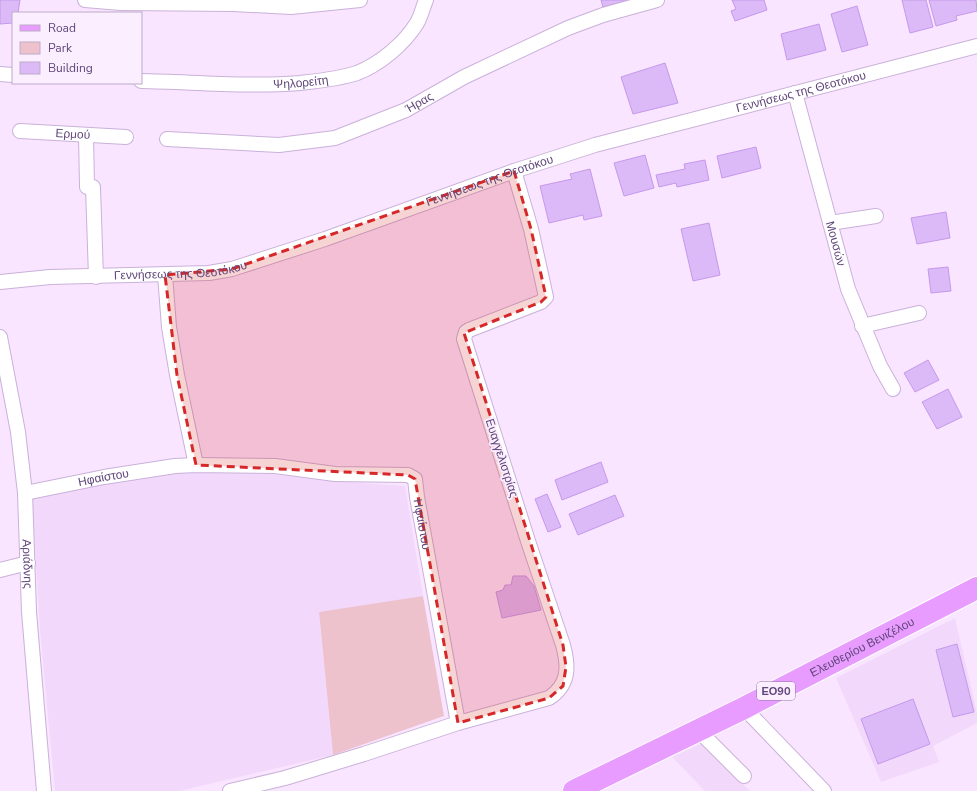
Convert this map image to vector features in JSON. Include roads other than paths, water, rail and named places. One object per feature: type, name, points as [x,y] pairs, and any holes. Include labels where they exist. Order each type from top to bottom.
[{"type":"main road","name":"Ελευθερίου Βενιζέλου","points":[[574,791],[744,708],[977,588]]},
{"type":"street","points":[[85,0],[121,3],[233,4],[291,7],[360,0]]},
{"type":"street","name":"Ψηλορείτη","points":[[142,81],[273,85],[327,80],[357,72],[384,57],[407,35],[418,22],[426,0]]},
{"type":"street","name":"Ήρας","points":[[167,139],[280,145],[334,138],[406,110],[470,74],[568,28],[604,15],[657,0]]},
{"type":"street","name":"Γεννήσεως της Θεοτόκου","points":[[0,282],[50,277],[209,273],[232,269],[356,229],[514,171],[595,144],[977,46]]},
{"type":"street","points":[[0,74],[12,75]]},
{"type":"street","name":"Μουσών","points":[[795,93],[848,289],[862,326],[880,366],[893,389]]},
{"type":"street","name":"Ερμού","points":[[20,131],[126,137]]},
{"type":"street","points":[[86,135],[87,187],[93,187],[96,277]]},
{"type":"street","name":"Ευαγγελιστρίας","points":[[458,723],[549,698],[557,693],[563,686],[565,677],[566,656],[464,339],[466,332],[469,330],[541,302],[546,296],[531,229],[514,171]]},
{"type":"street","points":[[830,223],[876,216]]},
{"type":"street","points":[[165,275],[169,327],[177,375],[196,465]]},
{"type":"street","points":[[862,326],[919,313]]},
{"type":"street","name":"Αριάδνης","points":[[0,337],[18,432],[25,493],[30,612],[44,791]]},
{"type":"street","name":"Ηφαίστου","points":[[25,493],[104,477],[175,466],[196,465],[275,466],[335,474],[408,475],[415,479],[458,723]]},
{"type":"street","points":[[0,570],[28,563]]},
{"type":"street","points":[[744,708],[824,791]]},
{"type":"street","points":[[230,791],[299,774],[458,723]]},
{"type":"street","points":[[698,730],[744,776]]}]
